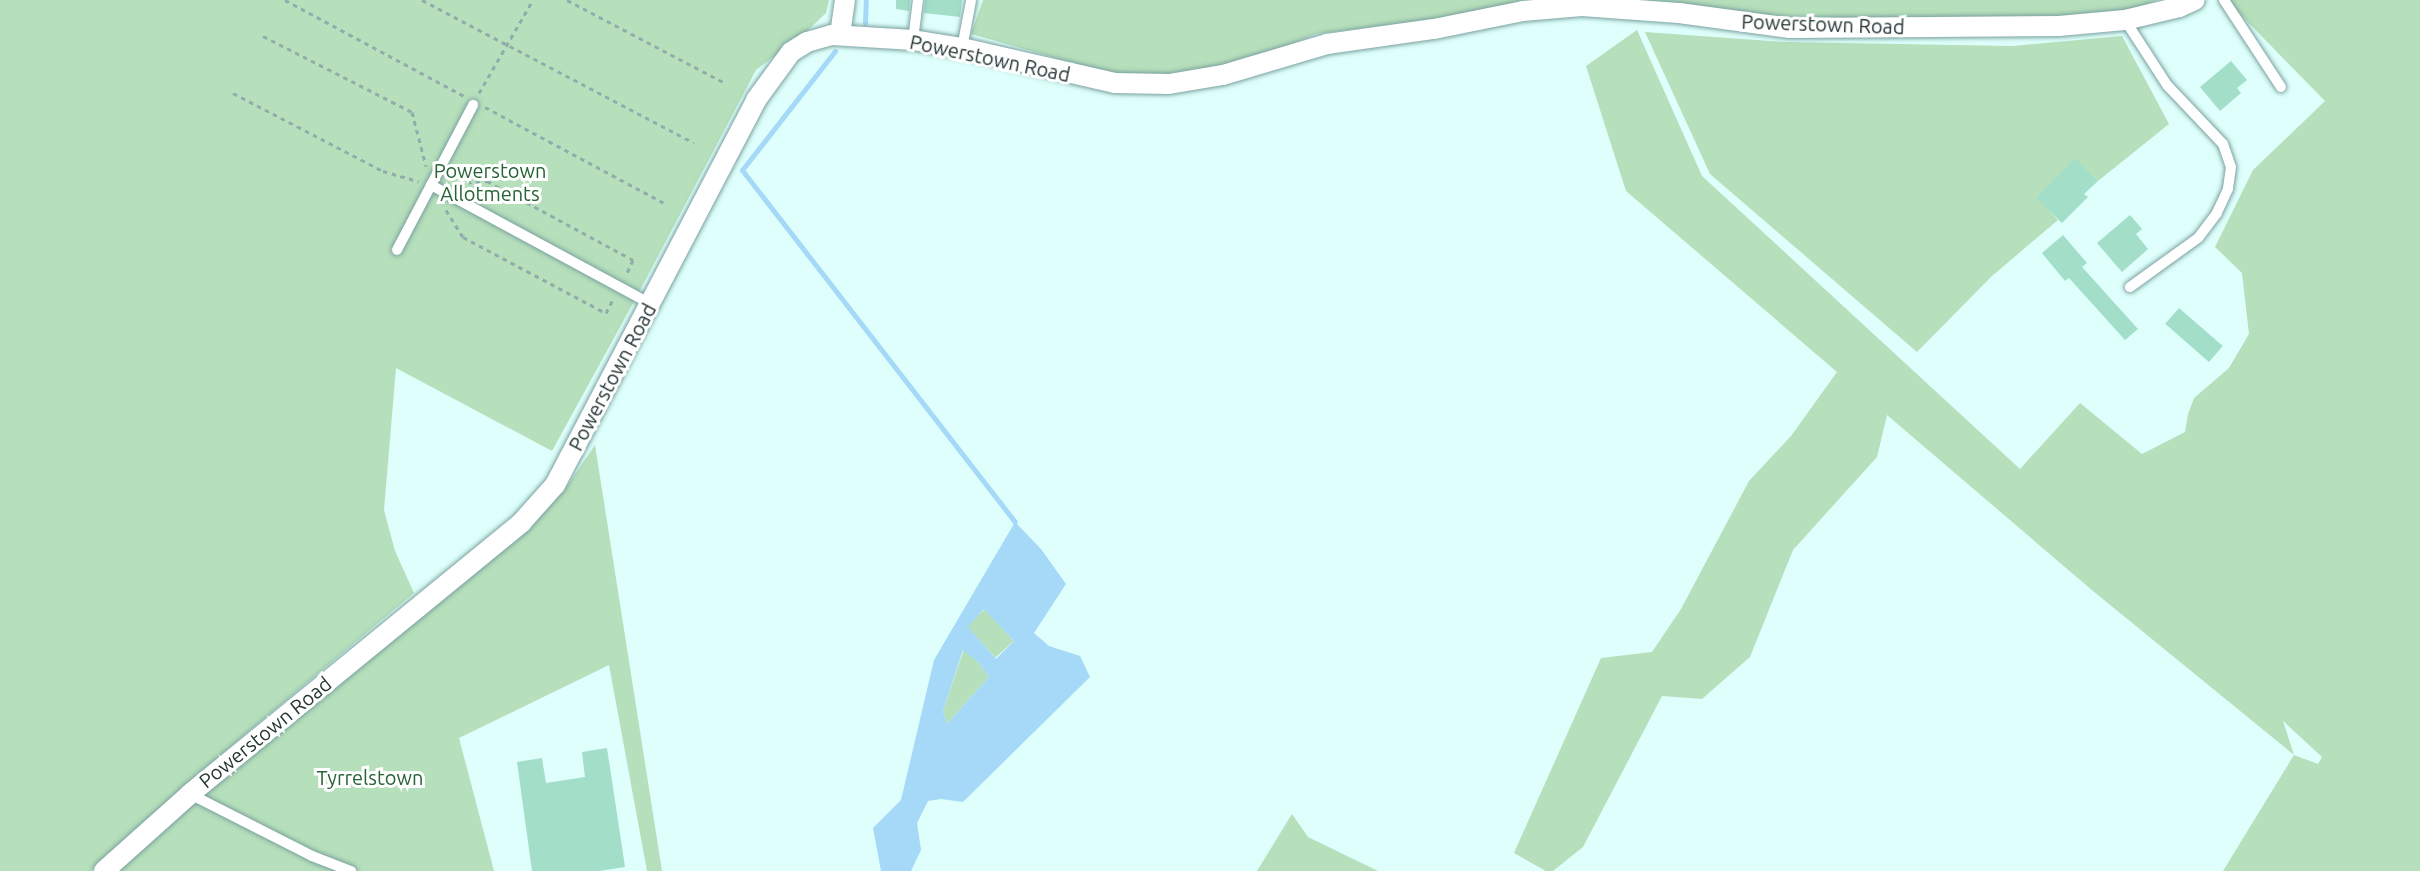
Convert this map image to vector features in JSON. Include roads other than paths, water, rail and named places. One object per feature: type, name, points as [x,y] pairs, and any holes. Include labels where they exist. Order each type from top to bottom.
[{"type":"street","points":[[840,35],[845,0]]},
{"type":"street","name":"Powerstown Road","points":[[104,871],[190,794],[522,522],[555,485],[756,100],[791,52],[807,42],[832,34],[913,40],[962,48],[1115,83],[1169,84],[1223,75],[1327,44],[1434,29],[1523,10],[1582,6],[1679,13],[1790,28],[2059,26],[2125,20],[2179,7],[2195,0]]},
{"type":"lane","points":[[913,40],[918,0]]},
{"type":"lane","points":[[2224,0],[2281,87]]},
{"type":"lane","points":[[962,48],[971,1]]},
{"type":"lane","points":[[2125,20],[2167,85],[2223,144],[2231,167],[2228,189],[2217,213],[2198,238],[2130,287]]},
{"type":"lane","points":[[398,250],[473,105]]},
{"type":"lane","points":[[431,185],[651,304]]},
{"type":"lane","points":[[190,794],[312,856],[351,871]]},
{"type":"water","points":[[1015,522],[1041,549],[1066,584],[1034,633],[1049,646],[1080,656],[1090,677],[963,802],[941,799],[928,801],[917,823],[921,850],[911,871],[881,871],[873,828],[901,800],[934,660]],"holes":[[[984,609],[1014,641],[996,659],[968,627]],[[963,650],[979,663],[989,677],[947,724],[943,711]]]},
{"type":"waterway","points":[[865,23],[866,0]]},
{"type":"waterway","points":[[835,51],[742,170],[1015,522]]},
{"type":"park label","name":"Powerstown Allotments","points":[[490,182]]},
{"type":"park label","name":"Tyrrelstown","points":[[370,777]]}]
